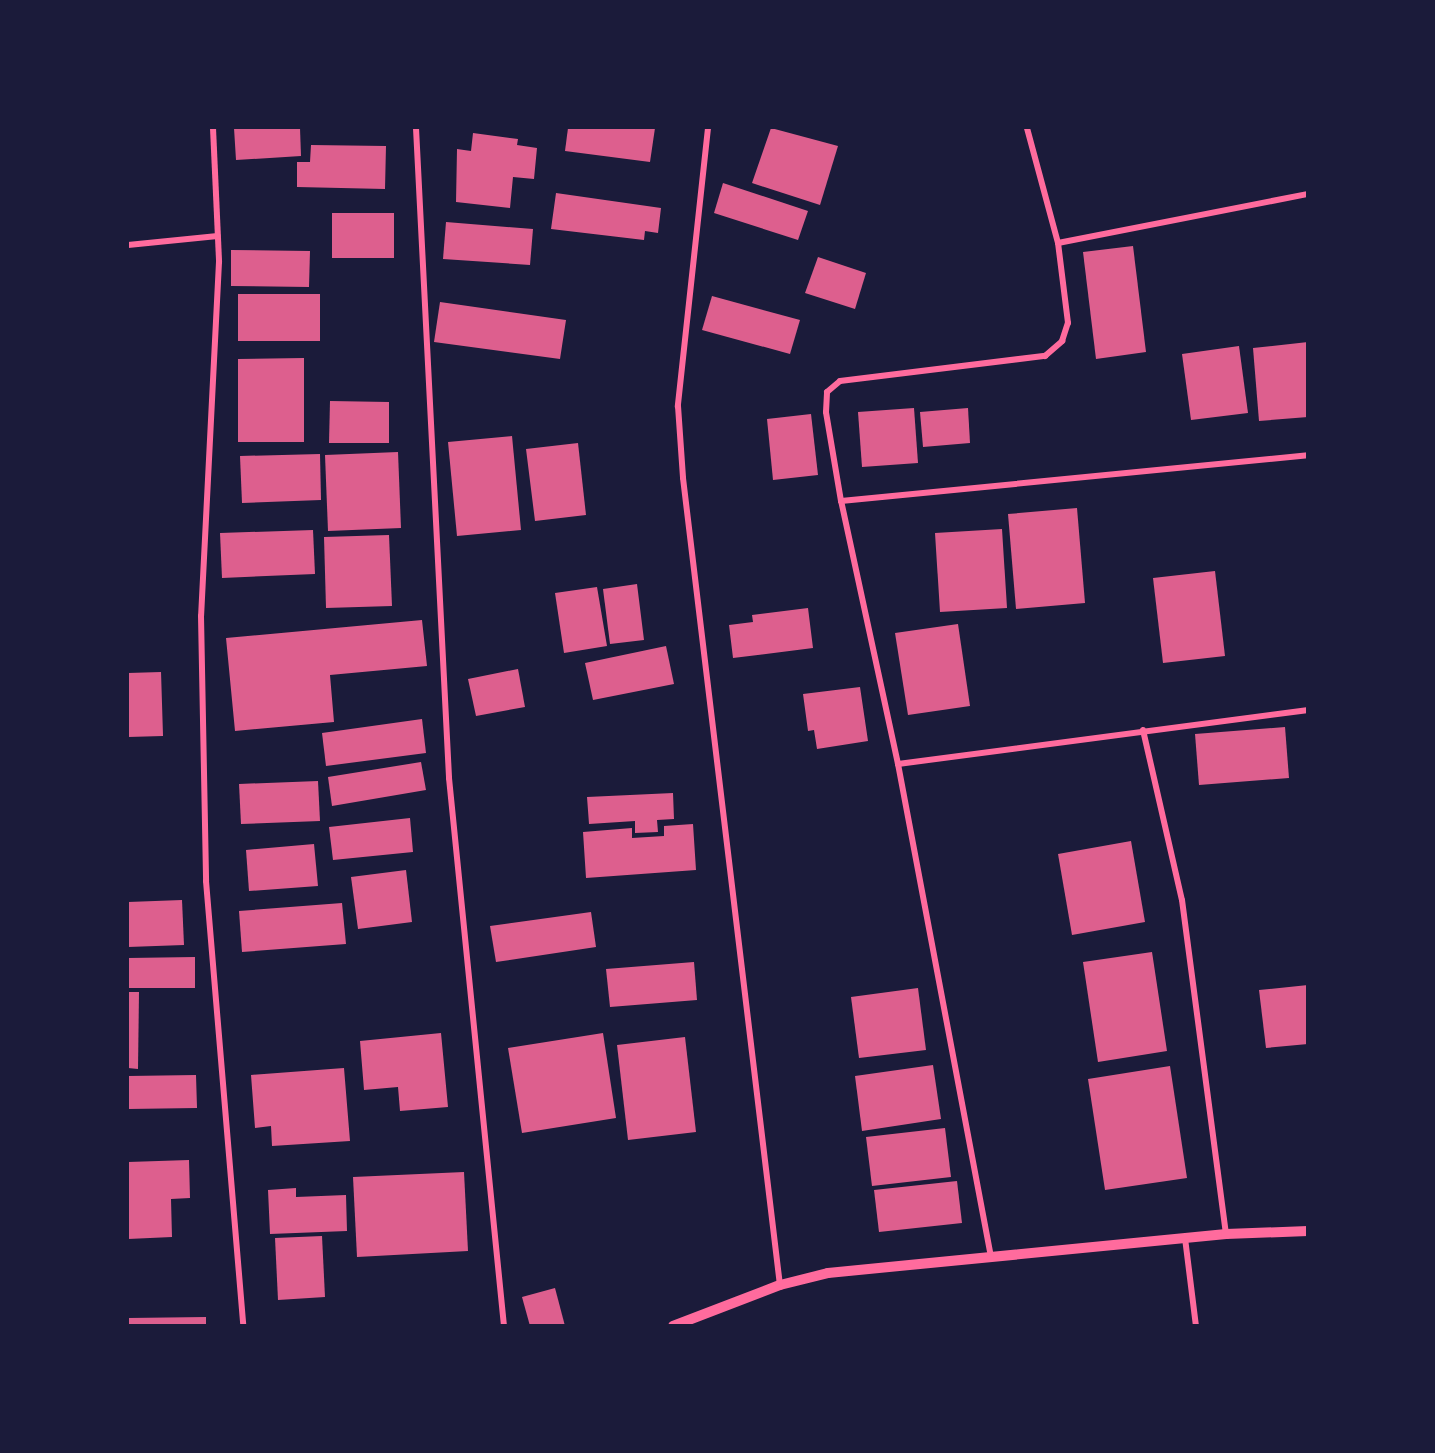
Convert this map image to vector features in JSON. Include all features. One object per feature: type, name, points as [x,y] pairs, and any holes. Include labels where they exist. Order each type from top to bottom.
[{"type":"street","points":[[213,128],[218,236],[201,616],[206,870],[243,1326]]},
{"type":"street","points":[[416,128],[449,778],[504,1326]]},
{"type":"street","points":[[708,128],[678,406],[684,490],[780,1285]]},
{"type":"street","points":[[991,1257],[898,764],[841,501],[826,412],[827,392],[840,381],[1045,356],[1062,341],[1068,323],[1058,243],[1027,128]]},
{"type":"street","points":[[1058,243],[1308,194]]},
{"type":"street","points":[[128,245],[218,236]]},
{"type":"street","points":[[841,501],[1308,455]]},
{"type":"street","points":[[898,764],[1308,710]]},
{"type":"street","points":[[1143,730],[1182,900],[1226,1234]]},
{"type":"street","points":[[673,1326],[780,1285],[828,1273],[1226,1234],[1308,1231]]},
{"type":"street","points":[[1185,1238],[1196,1326]]},
{"type":"building","points":[[234,128],[300,128],[301,156],[236,160]]},
{"type":"building","points":[[568,128],[655,128],[650,162],[565,151]]},
{"type":"building","points":[[771,128],[838,146],[820,205],[752,183]]},
{"type":"building","points":[[473,133],[518,139],[517,145],[537,148],[534,179],[513,177],[510,208],[456,202],[457,149],[471,151]]},
{"type":"building","points":[[311,145],[386,146],[385,189],[297,187],[297,162],[310,162]]},
{"type":"building","points":[[723,183],[808,211],[798,240],[714,213]]},
{"type":"building","points":[[556,193],[661,208],[658,233],[645,231],[644,240],[551,229]]},
{"type":"building","points":[[332,213],[394,213],[394,258],[332,258]]},
{"type":"building","points":[[446,222],[533,229],[530,265],[443,259]]},
{"type":"building","points":[[1133,246],[1146,352],[1096,359],[1083,252]]},
{"type":"building","points":[[231,250],[310,251],[309,287],[231,286]]},
{"type":"building","points":[[818,257],[866,273],[855,309],[805,293]]},
{"type":"building","points":[[238,294],[320,294],[320,341],[238,341]]},
{"type":"building","points":[[712,296],[800,320],[790,354],[702,330]]},
{"type":"building","points":[[440,302],[566,320],[560,359],[434,342]]},
{"type":"building","points":[[1308,342],[1308,417],[1259,421],[1253,348]]},
{"type":"building","points":[[1239,346],[1248,413],[1191,420],[1182,354]]},
{"type":"building","points":[[304,358],[304,442],[238,442],[238,359]]},
{"type":"building","points":[[330,401],[389,402],[389,443],[329,443]]},
{"type":"building","points":[[914,408],[918,463],[862,467],[858,412]]},
{"type":"building","points":[[968,408],[970,443],[923,447],[920,412]]},
{"type":"building","points":[[811,414],[818,475],[773,480],[767,419]]},
{"type":"building","points":[[512,436],[521,530],[457,536],[448,442]]},
{"type":"building","points":[[578,443],[586,515],[535,521],[526,449]]},
{"type":"building","points":[[398,452],[401,528],[328,531],[325,455]]},
{"type":"building","points":[[320,454],[321,500],[242,503],[240,456]]},
{"type":"building","points":[[1077,508],[1085,603],[1016,609],[1008,514]]},
{"type":"building","points":[[1002,529],[1007,608],[940,612],[935,533]]},
{"type":"building","points":[[313,530],[315,574],[222,578],[220,533]]},
{"type":"building","points":[[389,535],[392,606],[326,608],[324,537]]},
{"type":"building","points":[[1215,571],[1225,656],[1163,663],[1153,578]]},
{"type":"building","points":[[637,584],[644,640],[610,644],[603,589]]},
{"type":"building","points":[[597,587],[607,646],[564,653],[555,593]]},
{"type":"building","points":[[808,608],[813,648],[733,658],[729,625],[753,622],[752,615]]},
{"type":"building","points":[[422,620],[427,666],[330,675],[334,722],[235,731],[226,638]]},
{"type":"building","points":[[958,624],[970,706],[908,715],[895,633]]},
{"type":"building","points":[[666,646],[674,684],[593,700],[585,663]]},
{"type":"building","points":[[518,669],[525,707],[476,716],[468,679]]},
{"type":"building","points":[[161,672],[163,736],[128,737],[128,673]]},
{"type":"building","points":[[860,687],[868,741],[817,749],[814,730],[808,731],[803,694]]},
{"type":"building","points":[[422,719],[426,753],[326,766],[322,733]]},
{"type":"building","points":[[1285,727],[1289,778],[1199,785],[1195,734]]},
{"type":"building","points":[[421,762],[426,790],[332,806],[328,777]]},
{"type":"building","points":[[318,781],[320,821],[241,824],[239,784]]},
{"type":"building","points":[[673,793],[674,819],[657,820],[658,832],[635,833],[635,821],[589,824],[587,797]]},
{"type":"building","points":[[410,818],[413,852],[333,860],[329,827]]},
{"type":"building","points":[[693,824],[696,870],[586,878],[583,832],[632,828],[632,838],[664,836],[664,826]]},
{"type":"building","points":[[1131,841],[1145,922],[1072,935],[1058,854]]},
{"type":"building","points":[[314,844],[318,886],[249,891],[246,850]]},
{"type":"building","points":[[406,870],[412,922],[358,929],[351,877]]},
{"type":"building","points":[[182,900],[184,945],[128,947],[128,902]]},
{"type":"building","points":[[342,903],[346,944],[242,952],[239,911]]},
{"type":"building","points":[[591,912],[596,947],[496,962],[490,926]]},
{"type":"building","points":[[1152,952],[1167,1051],[1098,1062],[1083,962]]},
{"type":"building","points":[[195,957],[195,988],[128,988],[128,958]]},
{"type":"building","points":[[694,962],[697,1000],[610,1007],[606,969]]},
{"type":"building","points":[[1308,985],[1308,1044],[1266,1048],[1259,990]]},
{"type":"building","points":[[918,988],[926,1050],[859,1058],[851,997]]},
{"type":"building","points":[[128,992],[139,992],[138,1069],[128,1068]]},
{"type":"building","points":[[441,1033],[448,1107],[400,1111],[398,1087],[364,1090],[360,1041]]},
{"type":"building","points":[[603,1033],[616,1118],[522,1133],[508,1048]]},
{"type":"building","points":[[685,1037],[696,1132],[628,1140],[617,1045]]},
{"type":"building","points":[[933,1065],[941,1119],[862,1131],[855,1076]]},
{"type":"building","points":[[1170,1066],[1187,1178],[1105,1190],[1088,1079]]},
{"type":"building","points":[[344,1068],[350,1141],[272,1146],[271,1126],[255,1128],[251,1075]]},
{"type":"building","points":[[196,1075],[197,1108],[128,1109],[128,1076]]},
{"type":"building","points":[[945,1128],[951,1177],[872,1186],[866,1137]]},
{"type":"building","points":[[189,1160],[190,1198],[171,1199],[172,1237],[128,1239],[128,1162]]},
{"type":"building","points":[[464,1172],[468,1251],[357,1257],[353,1177]]},
{"type":"building","points":[[957,1181],[962,1223],[879,1232],[874,1190]]},
{"type":"building","points":[[296,1188],[296,1197],[346,1195],[347,1231],[270,1234],[268,1190]]},
{"type":"building","points":[[322,1236],[325,1297],[278,1300],[275,1238]]},
{"type":"building","points":[[555,1288],[565,1326],[530,1326],[522,1297]]},
{"type":"building","points":[[206,1317],[206,1326],[128,1326],[128,1318]]}]
